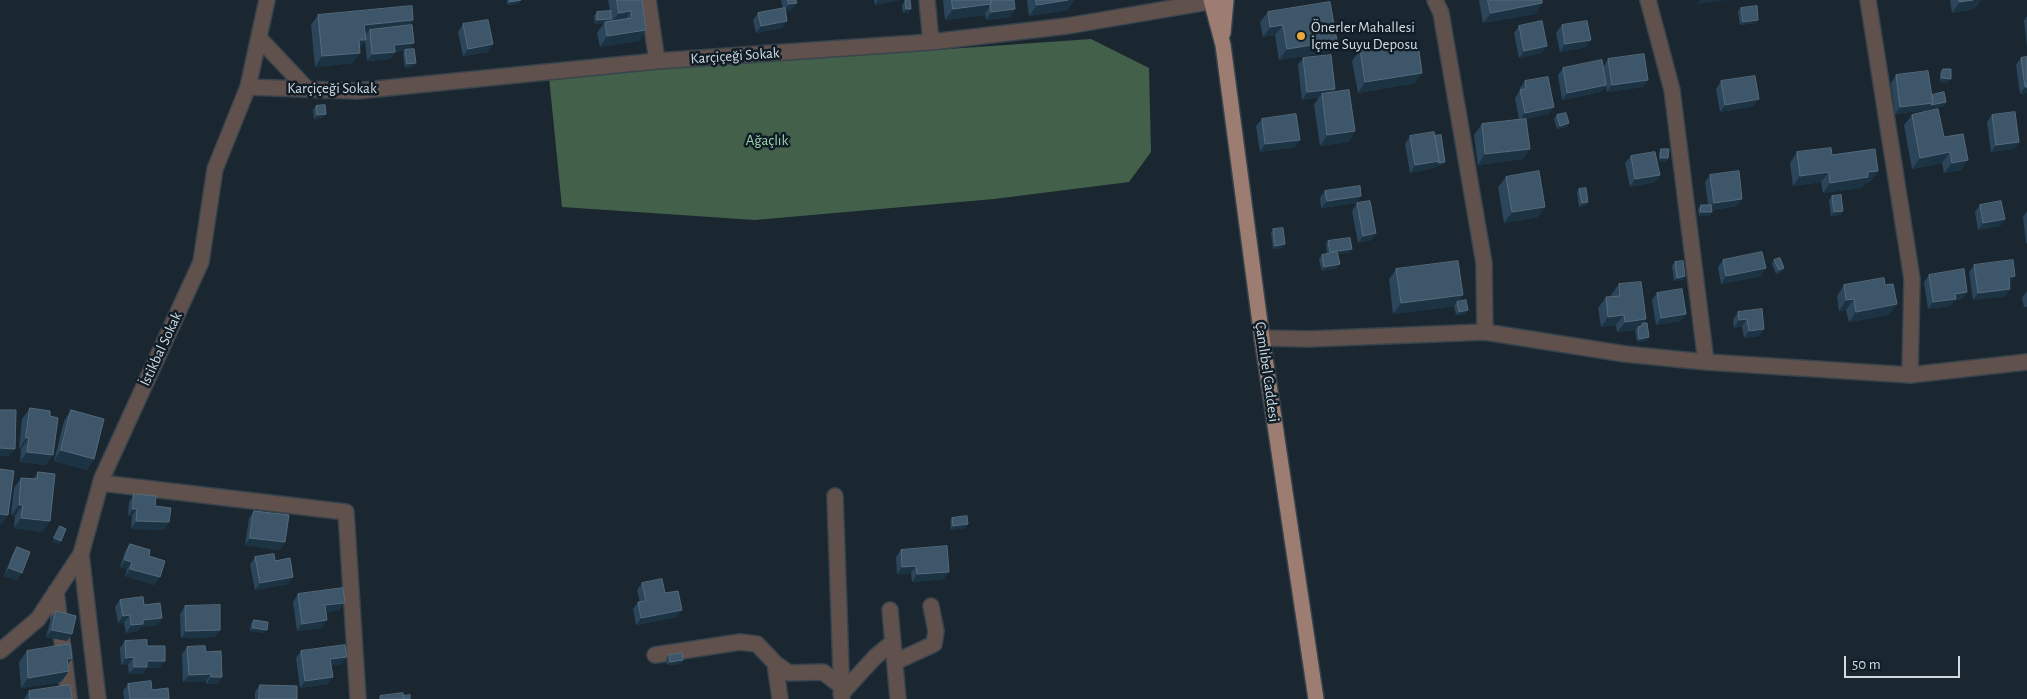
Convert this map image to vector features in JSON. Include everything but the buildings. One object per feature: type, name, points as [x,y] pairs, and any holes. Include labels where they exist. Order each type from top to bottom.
[{"type":"main road","name":"Çamlıbel Caddesi","points":[[1217,0],[1262,338],[1316,699]]},
{"type":"street","name":"İstikbal Sokak","points":[[97,697],[81,554],[100,483],[201,262],[214,169],[248,87],[267,0]]},
{"type":"street","points":[[648,0],[657,61]]},
{"type":"street","points":[[927,0],[931,42]]},
{"type":"street","name":"Karçiçeği Sokak","points":[[248,87],[356,91],[657,61],[931,42],[1068,26],[1217,0]]},
{"type":"street","points":[[1436,0],[1441,14],[1484,263],[1484,332]]},
{"type":"street","points":[[1648,0],[1672,90],[1706,362]]},
{"type":"street","points":[[1868,0],[1912,279],[1910,375]]},
{"type":"street","points":[[258,38],[307,89]]},
{"type":"street","points":[[1262,338],[1309,339],[1484,332],[1625,354],[1706,362],[1910,375],[2027,362]]},
{"type":"street","points":[[100,483],[346,512],[358,699]]},
{"type":"street","points":[[835,496],[841,693]]},
{"type":"street","points":[[0,651],[38,619],[81,554]]},
{"type":"street","points":[[56,591],[69,699]]},
{"type":"street","points":[[895,662],[934,644],[936,631],[931,606]]},
{"type":"street","points":[[890,610],[898,699]]},
{"type":"street","points":[[655,655],[740,642],[757,644],[775,663],[790,673],[822,672],[841,693]]},
{"type":"street","points":[[841,693],[875,657],[893,642]]},
{"type":"street","points":[[775,663],[780,699]]},
{"type":"green space","name":"Ağaçlık","points":[[1091,39],[1149,68],[1151,152],[1129,182],[994,199],[755,220],[562,207],[549,77]]},
{"type":"place","name":"Önerler Mahallesi İçme Suyu Deposu","points":[[1301,36]]}]
